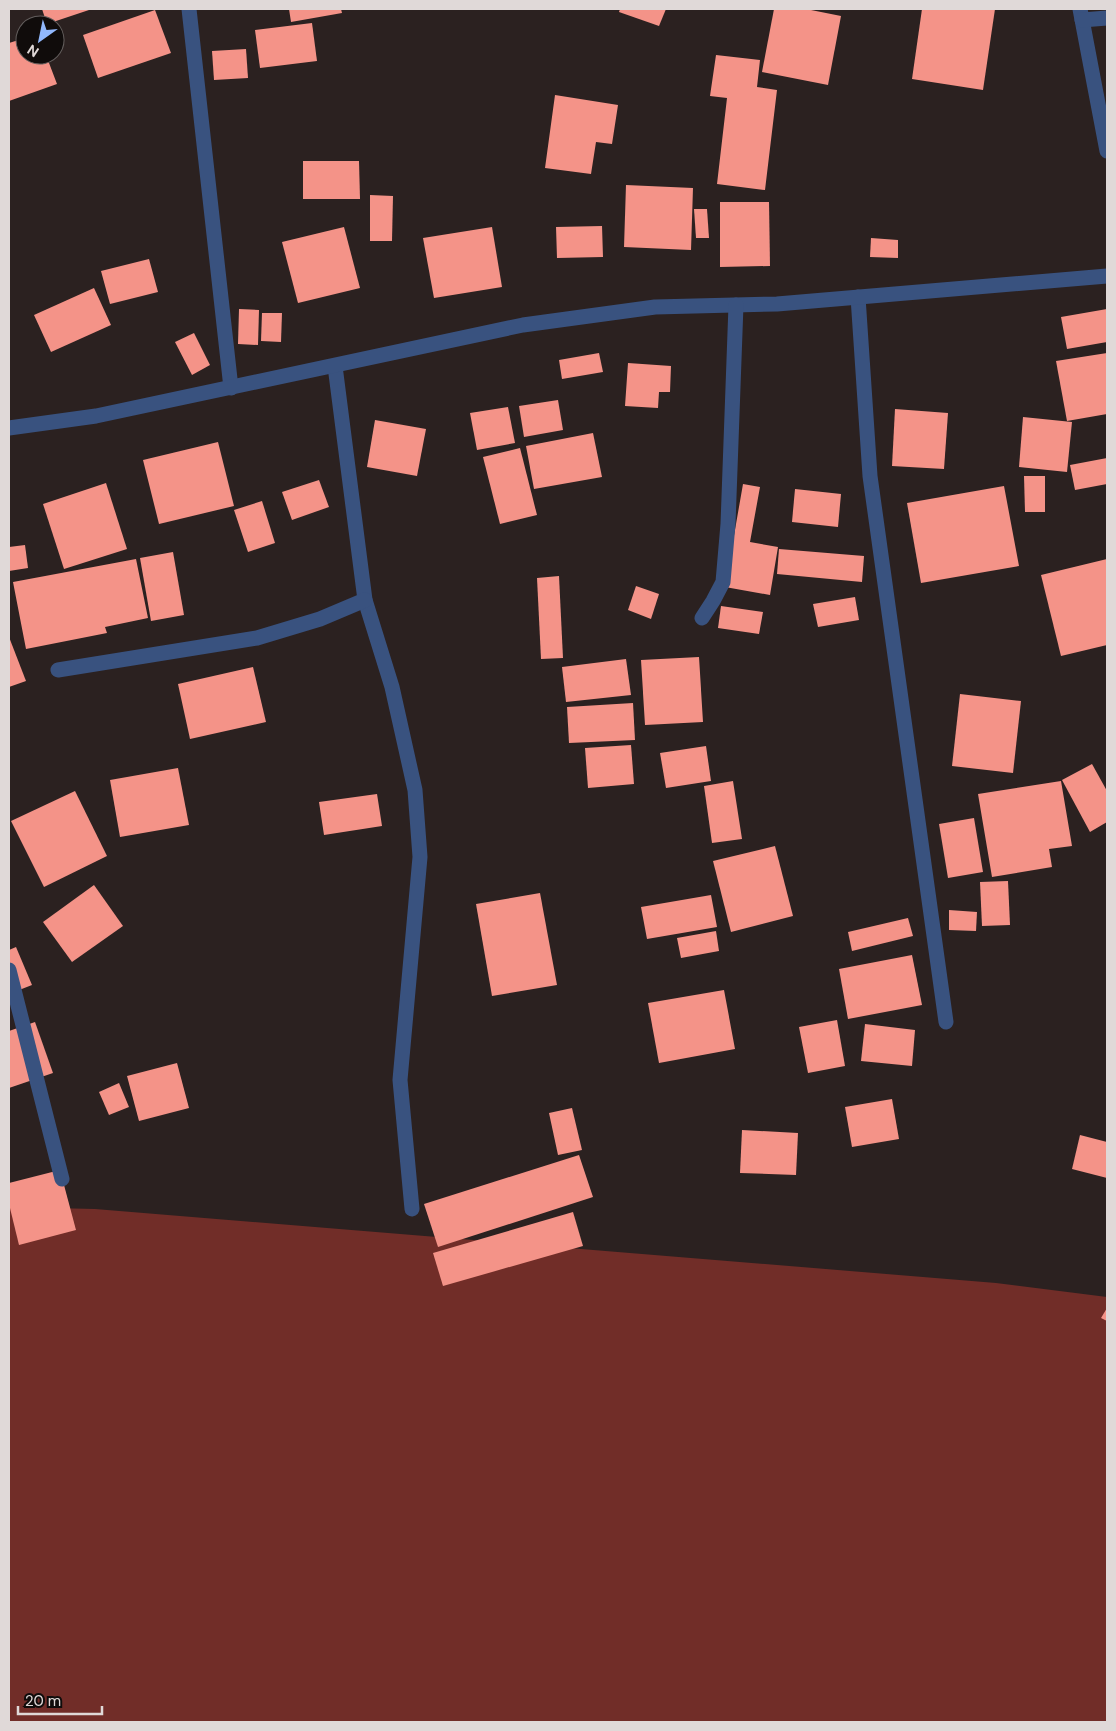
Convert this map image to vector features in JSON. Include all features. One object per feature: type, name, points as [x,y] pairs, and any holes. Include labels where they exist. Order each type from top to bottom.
[{"type":"street","points":[[189,9],[231,388]]},
{"type":"street","points":[[1107,18],[1081,14],[1107,151]]},
{"type":"street","points":[[9,428],[96,416],[523,325],[655,307],[777,304],[1107,276]]},
{"type":"street","points":[[858,297],[870,476],[946,1022]]},
{"type":"street","points":[[702,618],[723,582],[728,524],[736,305]]},
{"type":"street","points":[[335,366],[364,600],[392,687],[415,790],[417,809],[420,857],[400,1080],[412,1210]]},
{"type":"street","points":[[58,670],[256,638],[320,619],[364,600]]},
{"type":"street","points":[[9,970],[62,1179]]},
{"type":"shaded area","points":[[9,1207],[95,1209],[996,1283],[1107,1297],[1107,1722],[9,1722]]},
{"type":"building","points":[[42,9],[92,9],[65,18],[65,15],[44,15]]},
{"type":"building","points":[[289,9],[341,9],[342,13],[291,22]]},
{"type":"building","points":[[620,9],[666,9],[659,26],[619,12]]},
{"type":"building","points":[[774,9],[806,9],[841,16],[828,85],[762,72]]},
{"type":"building","points":[[922,9],[995,9],[983,90],[912,79]]},
{"type":"building","points":[[155,10],[171,53],[98,78],[83,35]]},
{"type":"building","points":[[312,23],[317,61],[260,68],[255,30]]},
{"type":"building","points":[[15,41],[15,65],[50,65],[57,84],[9,101],[9,43]]},
{"type":"building","points":[[246,49],[248,78],[214,80],[212,51]]},
{"type":"building","points":[[716,55],[760,60],[757,87],[777,90],[765,190],[717,184],[727,98],[710,96]]},
{"type":"building","points":[[555,95],[618,105],[612,144],[596,142],[591,174],[545,168]]},
{"type":"building","points":[[303,161],[359,161],[360,199],[303,199]]},
{"type":"building","points":[[626,185],[693,188],[691,250],[624,247]]},
{"type":"building","points":[[370,195],[393,196],[392,241],[370,241]]},
{"type":"building","points":[[720,202],[769,202],[770,266],[720,267]]},
{"type":"building","points":[[694,209],[707,209],[709,238],[696,238]]},
{"type":"building","points":[[602,226],[603,257],[557,258],[556,227]]},
{"type":"building","points":[[344,227],[360,288],[298,303],[282,242]]},
{"type":"building","points":[[492,227],[502,287],[434,298],[423,238]]},
{"type":"building","points":[[871,238],[898,240],[898,258],[870,257]]},
{"type":"building","points":[[149,259],[158,292],[110,304],[101,271]]},
{"type":"building","points":[[94,288],[111,325],[51,352],[34,315]]},
{"type":"building","points":[[239,309],[259,310],[258,345],[238,344]]},
{"type":"building","points":[[1107,309],[1107,342],[1067,349],[1061,317]]},
{"type":"building","points":[[262,313],[282,313],[281,342],[261,341]]},
{"type":"building","points":[[194,333],[210,365],[192,375],[175,342]]},
{"type":"building","points":[[599,353],[603,372],[562,379],[559,360]]},
{"type":"building","points":[[1107,353],[1107,414],[1067,421],[1056,361]]},
{"type":"building","points":[[628,363],[671,366],[670,392],[659,392],[658,408],[625,406]]},
{"type":"building","points":[[558,400],[563,430],[524,437],[519,406]]},
{"type":"building","points":[[508,407],[515,443],[477,450],[470,413]]},
{"type":"building","points":[[895,409],[948,413],[944,469],[892,466]]},
{"type":"building","points":[[1023,417],[1072,422],[1067,472],[1019,467]]},
{"type":"building","points":[[375,420],[426,429],[417,476],[367,467]]},
{"type":"building","points":[[593,433],[602,477],[534,489],[526,446]]},
{"type":"building","points":[[218,442],[234,506],[159,524],[143,460]]},
{"type":"building","points":[[520,448],[537,515],[500,524],[483,457]]},
{"type":"building","points":[[1107,458],[1107,484],[1075,490],[1070,465]]},
{"type":"building","points":[[1024,476],[1045,476],[1045,512],[1025,512]]},
{"type":"building","points":[[319,480],[329,507],[292,520],[282,492]]},
{"type":"building","points":[[106,483],[127,549],[64,569],[43,504]]},
{"type":"building","points":[[743,484],[760,487],[750,542],[778,547],[770,595],[725,587]]},
{"type":"building","points":[[1004,486],[1019,566],[921,583],[907,503]]},
{"type":"building","points":[[795,489],[841,494],[838,527],[792,522]]},
{"type":"building","points":[[262,501],[275,543],[248,552],[234,510]]},
{"type":"building","points":[[25,545],[28,568],[9,571],[9,547]]},
{"type":"building","points":[[779,549],[864,556],[862,582],[777,574]]},
{"type":"building","points":[[173,552],[184,615],[151,621],[140,558]]},
{"type":"building","points":[[136,559],[148,618],[105,627],[107,633],[26,649],[13,582]]},
{"type":"building","points":[[1107,559],[1107,645],[1061,656],[1041,575]]},
{"type":"building","points":[[559,576],[563,658],[541,659],[537,578]]},
{"type":"building","points":[[636,586],[659,594],[651,619],[628,610]]},
{"type":"building","points":[[855,597],[859,620],[818,627],[813,604]]},
{"type":"building","points":[[721,606],[763,612],[759,634],[718,628]]},
{"type":"building","points":[[9,637],[26,681],[9,687]]},
{"type":"building","points":[[699,657],[703,722],[645,725],[641,660]]},
{"type":"building","points":[[626,659],[631,695],[566,702],[562,667]]},
{"type":"building","points":[[253,667],[266,722],[190,739],[178,684]]},
{"type":"building","points":[[960,694],[1021,701],[1013,773],[952,766]]},
{"type":"building","points":[[633,703],[635,740],[569,743],[567,707]]},
{"type":"building","points":[[631,745],[634,784],[588,788],[585,748]]},
{"type":"building","points":[[706,746],[711,781],[666,788],[660,753]]},
{"type":"building","points":[[1092,764],[1107,791],[1107,822],[1090,832],[1062,780]]},
{"type":"building","points":[[178,768],[189,825],[120,837],[110,780]]},
{"type":"building","points":[[733,781],[742,839],[712,843],[704,786]]},
{"type":"building","points":[[1061,781],[1072,846],[1049,849],[1052,867],[992,877],[978,794]]},
{"type":"building","points":[[75,791],[107,856],[44,887],[11,821]]},
{"type":"building","points":[[377,794],[382,826],[324,835],[319,802]]},
{"type":"building","points":[[974,818],[983,872],[948,878],[939,824]]},
{"type":"building","points":[[775,846],[793,916],[731,932],[713,861]]},
{"type":"building","points":[[1008,881],[1010,925],[982,926],[980,882]]},
{"type":"building","points":[[94,885],[123,926],[72,962],[43,922]]},
{"type":"building","points":[[540,893],[557,985],[492,996],[476,904]]},
{"type":"building","points":[[711,895],[717,927],[647,939],[641,907]]},
{"type":"building","points":[[949,910],[977,912],[976,931],[949,930]]},
{"type":"building","points":[[908,918],[913,936],[852,951],[848,932]]},
{"type":"building","points":[[716,931],[719,951],[681,958],[677,938]]},
{"type":"building","points":[[16,947],[32,985],[9,994],[9,950]]},
{"type":"building","points":[[912,955],[922,1005],[848,1019],[839,969]]},
{"type":"building","points":[[724,990],[735,1049],[659,1063],[648,1003]]},
{"type":"building","points":[[837,1020],[845,1066],[808,1073],[799,1027]]},
{"type":"building","points":[[35,1022],[53,1073],[9,1088],[9,1031]]},
{"type":"building","points":[[865,1024],[915,1030],[912,1066],[861,1061]]},
{"type":"building","points":[[177,1063],[189,1108],[139,1121],[127,1076]]},
{"type":"building","points":[[119,1083],[129,1107],[109,1115],[99,1092]]},
{"type":"building","points":[[892,1099],[899,1139],[852,1147],[845,1107]]},
{"type":"building","points":[[572,1108],[582,1150],[558,1155],[549,1113]]},
{"type":"building","points":[[742,1130],[798,1133],[796,1175],[740,1173]]},
{"type":"building","points":[[1080,1135],[1107,1142],[1107,1178],[1072,1169]]},
{"type":"building","points":[[579,1155],[593,1197],[438,1247],[424,1204]]},
{"type":"building","points":[[60,1170],[76,1230],[19,1245],[9,1204],[9,1183]]},
{"type":"building","points":[[573,1212],[583,1246],[443,1286],[433,1253]]},
{"type":"building","points":[[1107,1308],[1107,1321],[1101,1318]]}]
